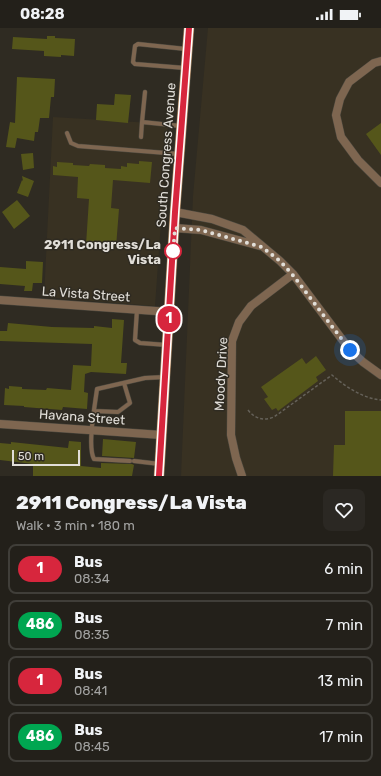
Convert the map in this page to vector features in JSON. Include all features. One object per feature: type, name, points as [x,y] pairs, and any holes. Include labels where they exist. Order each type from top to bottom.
[{"type":"main road","name":"South Congress Avenue","points":[[159,476],[175,212],[189,28]]},
{"type":"street","points":[[381,61],[374,63],[349,82],[340,99],[336,115],[341,137],[358,160],[381,183]]},
{"type":"street","points":[[175,212],[212,219],[242,230],[280,261],[292,274],[350,350],[381,375]]},
{"type":"street","points":[[175,228],[201,230],[262,247]]},
{"type":"street","name":"Moody Drive","points":[[242,476],[231,435],[232,341],[239,322],[251,306],[292,274]]},
{"type":"street","name":"La Vista Street","points":[[0,300],[170,312]]},
{"type":"street","name":"Havana Street","points":[[0,424],[162,435]]},
{"type":"lane","points":[[185,68],[135,64],[133,62],[135,46],[138,44],[187,49]]},
{"type":"lane","points":[[141,137],[145,92]]},
{"type":"lane","points":[[142,122],[181,126]]},
{"type":"lane","points":[[67,133],[71,143],[78,146],[179,154]]},
{"type":"lane","points":[[137,310],[136,340],[140,343],[168,345]]},
{"type":"lane","points":[[160,464],[94,459],[91,454],[92,430],[97,389],[145,378],[166,377]]},
{"type":"lane","points":[[94,411],[118,412],[130,403],[124,383]]},
{"type":"path","points":[[248,410],[253,416],[258,418],[274,417],[332,375],[360,395],[381,400]]},
{"type":"shaded area","points":[[208,28],[381,28],[381,476],[181,476],[193,196]]},
{"type":"shaded area","points":[[53,117],[168,124],[155,306],[44,297]]},
{"type":"building","points":[[47,36],[75,39],[74,56],[44,56],[44,51],[12,49],[13,37],[47,39]]},
{"type":"building","points":[[17,77],[55,79],[54,97],[51,97],[49,118],[40,118],[38,132],[35,132],[34,141],[17,138],[15,148],[6,147],[10,122],[15,123]]},
{"type":"building","points":[[115,94],[131,95],[128,123],[96,120],[97,104],[114,105]]},
{"type":"building","points":[[381,123],[381,155],[366,134]]},
{"type":"building","points":[[33,153],[34,168],[23,170],[21,154]]},
{"type":"building","points":[[139,161],[152,162],[150,183],[113,180],[111,208],[119,209],[116,247],[86,245],[89,199],[77,198],[78,177],[53,175],[53,166],[57,167],[57,162],[89,166],[90,164],[105,165],[105,168],[121,169],[121,166],[127,167],[127,163],[139,164]]},
{"type":"building","points":[[22,176],[34,181],[28,197],[17,193],[22,180],[23,181]]},
{"type":"building","points":[[17,200],[30,216],[14,229],[2,212]]},
{"type":"building","points":[[26,261],[43,262],[42,283],[33,283],[32,291],[24,291],[25,286],[0,284],[0,267],[26,269]]},
{"type":"building","points":[[112,319],[124,320],[121,363],[127,363],[126,374],[91,372],[85,374],[84,392],[88,393],[87,409],[63,407],[62,410],[4,405],[5,388],[9,389],[9,386],[22,387],[22,389],[46,390],[47,388],[71,390],[73,365],[91,366],[92,344],[0,341],[0,331],[7,331],[8,323],[52,327],[94,328],[94,326],[112,328]]},
{"type":"building","points":[[316,356],[326,370],[316,377],[318,381],[278,411],[276,408],[272,410],[264,399],[268,397],[261,387],[302,358],[306,364]]},
{"type":"building","points":[[345,411],[381,411],[381,476],[333,476],[334,445],[345,445]]},
{"type":"building","points":[[103,439],[136,442],[134,458],[102,456]]},
{"type":"building","points":[[69,441],[81,442],[81,466],[101,468],[101,463],[132,464],[134,465],[132,476],[33,476],[33,464],[0,460],[0,443],[11,444],[11,442],[68,448]]},
{"type":"bus line","name":"1","points":[[159,476],[175,212],[189,28]]},
{"type":"place","name":"2911 Congress/La Vista","points":[[173,251]]},
{"type":"route","points":[[173,251],[173,253],[175,228],[201,230],[262,247],[280,261],[292,274],[350,350]]}]
